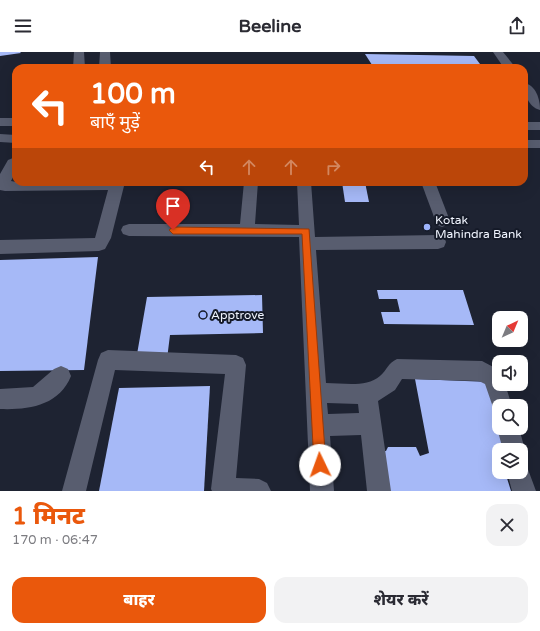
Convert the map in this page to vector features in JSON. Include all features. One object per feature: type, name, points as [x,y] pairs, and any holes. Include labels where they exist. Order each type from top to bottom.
[{"type":"street","points":[[79,52],[79,64]]},
{"type":"street","points":[[105,52],[105,64]]},
{"type":"street","points":[[498,52],[507,64]]},
{"type":"street","points":[[528,91],[540,106]]},
{"type":"street","points":[[0,122],[12,122]]},
{"type":"street","points":[[528,126],[540,126]]},
{"type":"street","points":[[0,138],[12,139]]},
{"type":"street","points":[[528,144],[540,144]]},
{"type":"street","points":[[10,163],[3,182],[5,186],[12,186]]},
{"type":"street","points":[[0,247],[99,244],[103,238],[116,186]]},
{"type":"street","points":[[247,231],[251,186]]},
{"type":"street","points":[[304,186],[322,491]]},
{"type":"street","points":[[429,186],[442,221]]},
{"type":"street","points":[[129,230],[247,231],[307,238],[438,242]]},
{"type":"street","points":[[74,491],[108,360],[236,365],[222,489],[259,491]]},
{"type":"street","points":[[316,393],[370,394],[388,383],[396,369],[482,371],[493,378],[500,399]]},
{"type":"street","points":[[0,400],[22,400],[37,397],[47,391],[60,376]]},
{"type":"street","points":[[370,394],[368,401],[370,424],[380,491]]},
{"type":"street","points":[[318,425],[370,424]]},
{"type":"street","points":[[520,479],[524,491]]},
{"type":"building","points":[[0,52],[20,52],[21,53],[0,56]]},
{"type":"building","points":[[365,54],[474,56],[480,64],[371,64]]},
{"type":"building","points":[[343,186],[366,186],[369,202],[345,202]]},
{"type":"building","points":[[98,257],[84,370],[0,371],[0,260]]},
{"type":"building","points":[[377,290],[463,290],[474,325],[384,324],[381,312],[400,312],[397,299],[379,299]]},
{"type":"building","name":"Apptrove","points":[[262,295],[263,333],[170,335],[167,359],[136,360],[147,297]]},
{"type":"building","points":[[415,379],[490,382],[495,399],[492,399],[492,435],[505,435],[507,443],[492,443],[492,479],[507,479],[511,491],[390,491],[377,451],[386,451],[388,447],[416,447],[420,456],[429,453]]},
{"type":"building","points":[[210,386],[204,491],[99,491],[119,388]]},
{"type":"place","name":"Kotak Mahindra Bank","points":[[427,227]]},
{"type":"place","name":"Apptrove","points":[[203,315]]},
{"type":"route","points":[[173,230],[306,231],[320,465]]}]
